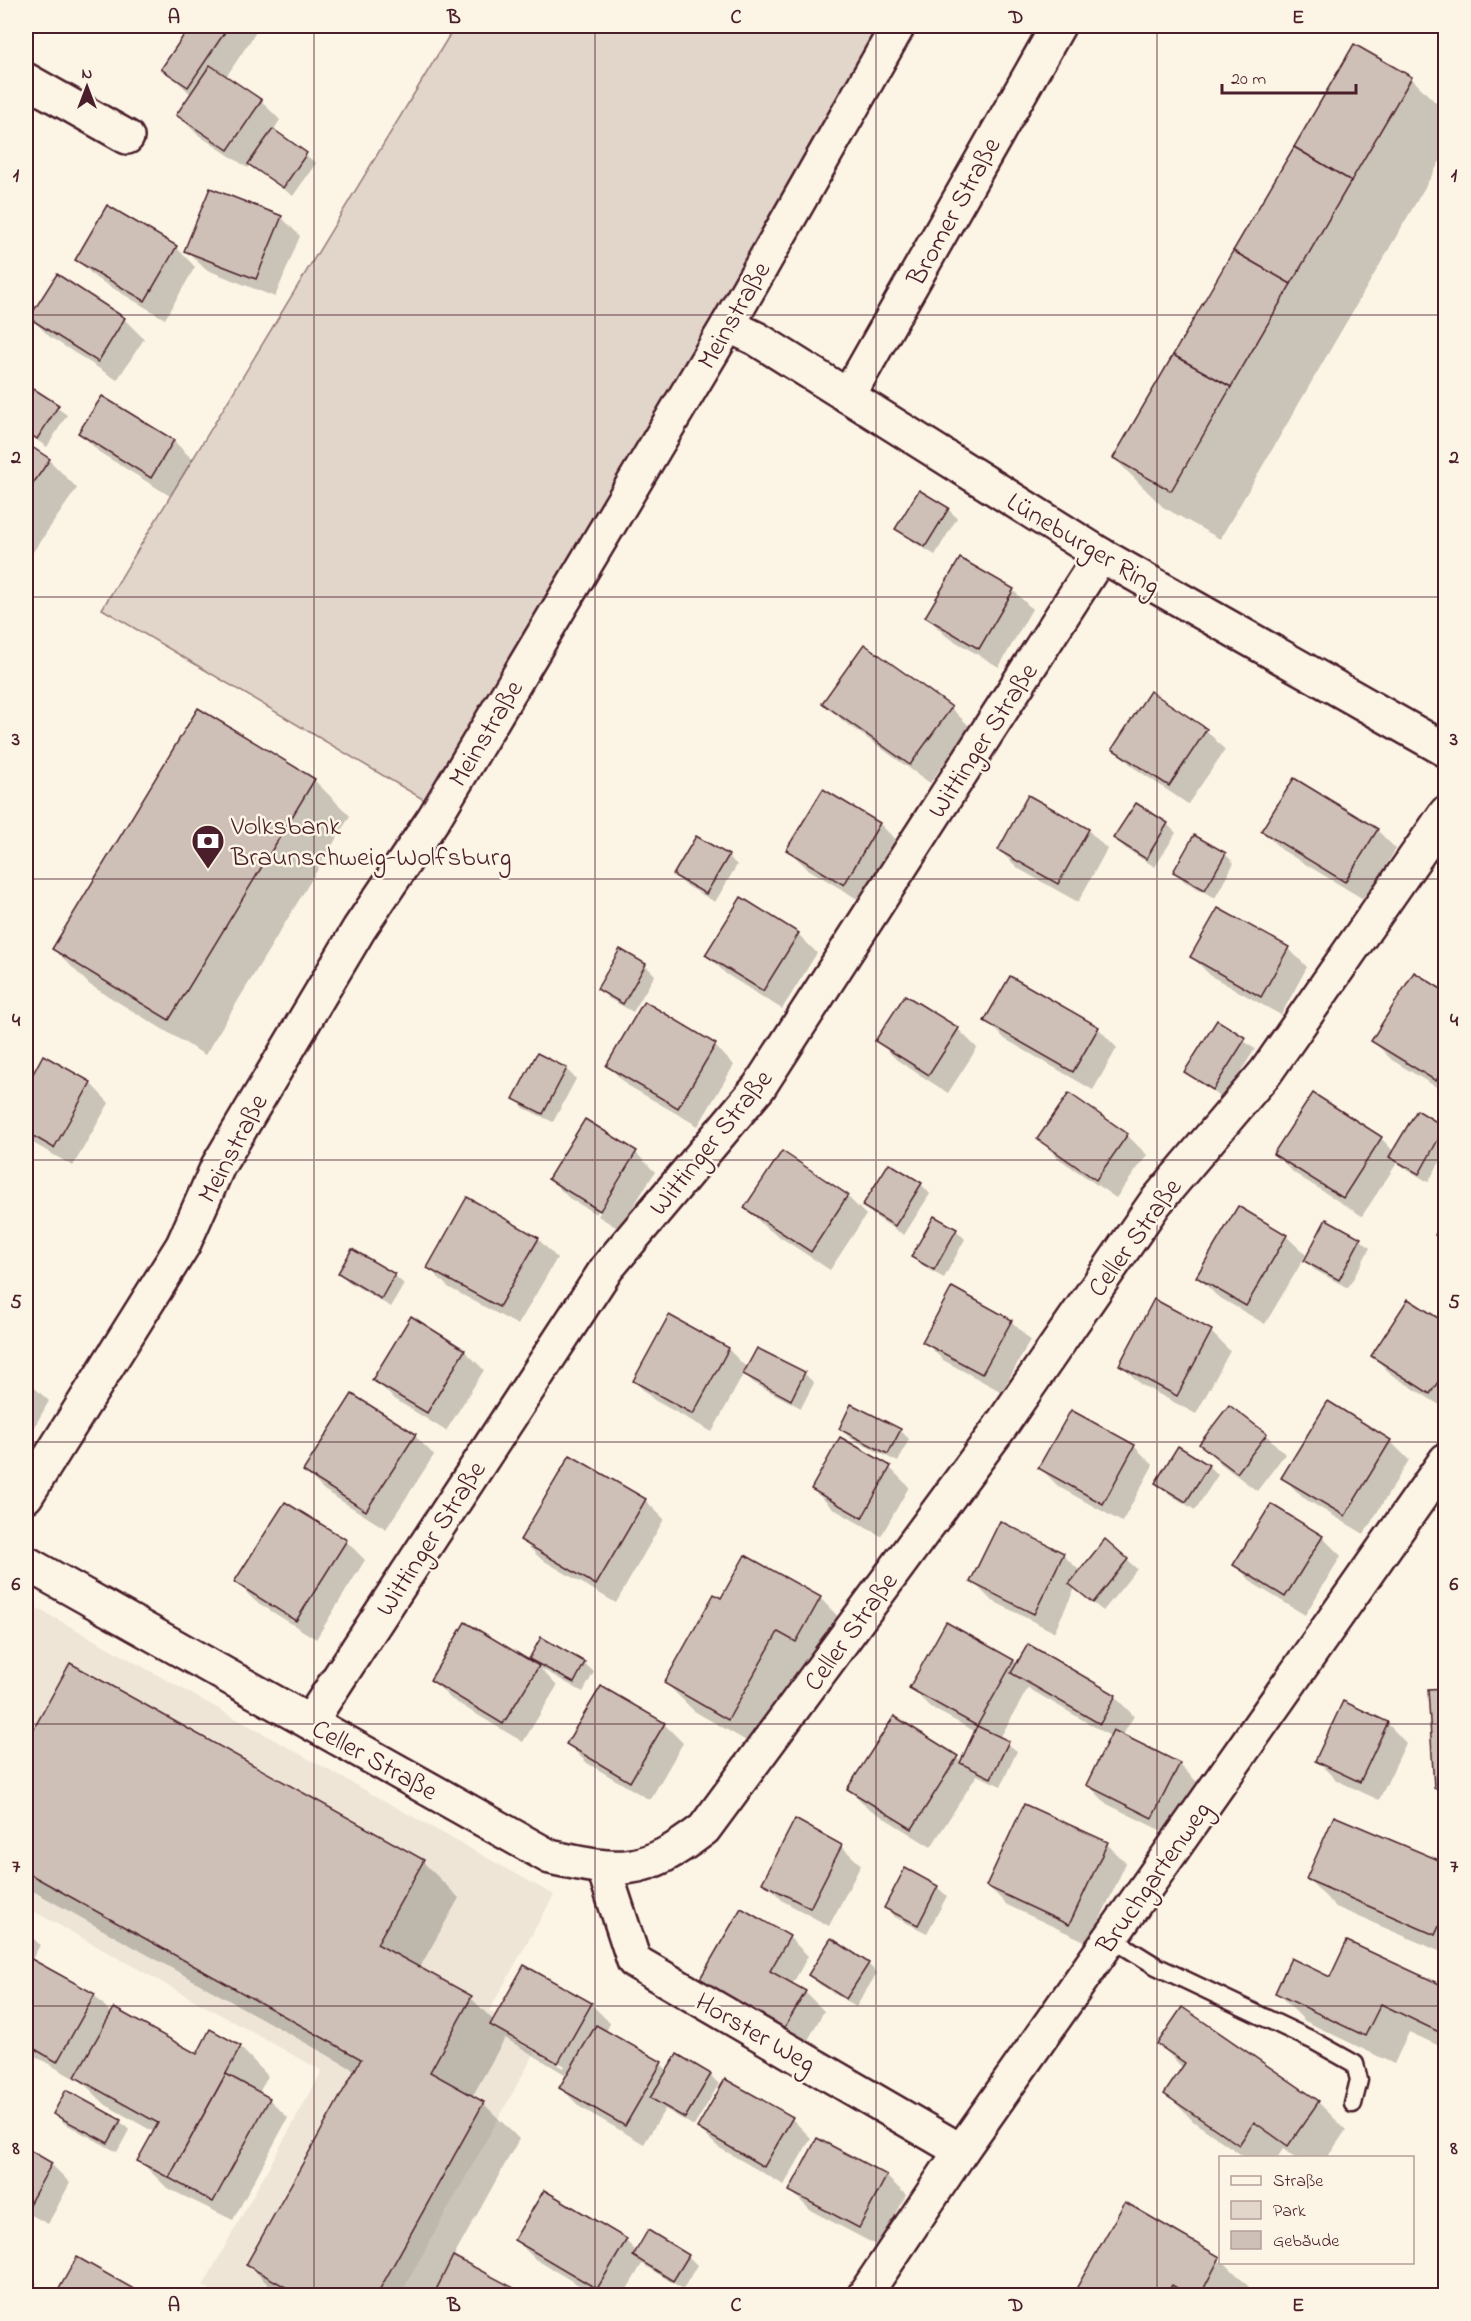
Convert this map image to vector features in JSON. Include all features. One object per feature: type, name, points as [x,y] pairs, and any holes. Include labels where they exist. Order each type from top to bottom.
[{"type":"street","name":"Meinstraße","points":[[26,1496],[183,1245],[218,1166],[359,929],[434,818],[728,325],[898,26]]},
{"type":"street","name":"Bromer Straße","points":[[848,396],[1058,26]]},
{"type":"street","points":[[26,80],[127,137]]},
{"type":"street","name":"Lüneburger Ring","points":[[728,325],[757,339],[1101,555],[1446,750]]},
{"type":"street","name":"Wittinger Straße","points":[[310,1722],[607,1268],[759,1087],[1101,555]]},
{"type":"street","name":"Celler Straße","points":[[26,1563],[550,1857],[603,1869],[648,1863],[672,1854],[704,1829],[998,1430],[1155,1203],[1266,1072],[1446,813]]},
{"type":"street","name":"Bruchgartenweg","points":[[864,2295],[961,2151],[1446,1460]]},
{"type":"street","name":"Horster Weg","points":[[603,1869],[634,1961],[961,2151]]},
{"type":"lane","points":[[1111,1938],[1156,1966],[1314,2041],[1355,2064],[1359,2080],[1353,2104]]},
{"type":"shaded area","points":[[26,1602],[554,1895],[489,2011],[542,2040],[400,2295],[220,2296],[203,2286],[322,2071],[26,1907]]},
{"type":"green space","points":[[455,26],[880,26],[431,804],[102,609]]},
{"type":"building","points":[[190,26],[229,26],[188,87],[161,69]]},
{"type":"building","points":[[1354,44],[1412,77],[1351,181],[1294,147]]},
{"type":"building","points":[[210,65],[262,100],[228,150],[176,115]]},
{"type":"building","points":[[273,129],[307,153],[283,188],[248,164]]},
{"type":"building","points":[[1294,147],[1351,181],[1291,284],[1233,251]]},
{"type":"building","points":[[210,188],[282,216],[256,279],[184,251]]},
{"type":"building","points":[[107,205],[177,246],[145,301],[75,260]]},
{"type":"building","points":[[1233,251],[1291,284],[1231,387],[1173,355]]},
{"type":"building","points":[[57,274],[125,318],[98,362],[29,318]]},
{"type":"building","points":[[1173,355],[1231,387],[1171,491],[1113,458]]},
{"type":"building","points":[[34,389],[59,405],[37,439],[26,431],[26,402]]},
{"type":"building","points":[[102,396],[174,440],[151,478],[78,433]]},
{"type":"building","points":[[26,443],[50,459],[26,494]]},
{"type":"building","points":[[919,490],[949,508],[925,547],[895,529]]},
{"type":"building","points":[[960,558],[1014,589],[979,649],[925,617]]},
{"type":"building","points":[[864,644],[952,707],[910,765],[822,703]]},
{"type":"building","points":[[1150,691],[1207,729],[1169,786],[1112,749]]},
{"type":"building","points":[[198,708],[315,779],[169,1020],[52,949]]},
{"type":"building","points":[[1294,778],[1378,829],[1345,882],[1261,831]]},
{"type":"building","points":[[823,789],[880,823],[844,885],[786,850]]},
{"type":"building","points":[[1028,795],[1089,829],[1058,884],[998,850]]},
{"type":"building","points":[[1136,803],[1168,823],[1146,859],[1113,838]]},
{"type":"building","points":[[1194,835],[1226,853],[1205,890],[1173,872]]},
{"type":"building","points":[[696,836],[729,855],[706,894],[673,875]]},
{"type":"building","points":[[741,897],[799,933],[763,991],[705,955]]},
{"type":"building","points":[[1218,908],[1289,947],[1261,997],[1190,957]]},
{"type":"building","points":[[620,949],[646,964],[623,1004],[597,989]]},
{"type":"building","points":[[1414,972],[1446,992],[1446,1065],[1436,1081],[1371,1041]]},
{"type":"building","points":[[1010,976],[1099,1027],[1073,1072],[984,1021]]},
{"type":"building","points":[[905,995],[959,1028],[929,1075],[875,1041]]},
{"type":"building","points":[[644,1001],[716,1044],[678,1108],[606,1066]]},
{"type":"building","points":[[1217,1020],[1246,1038],[1213,1090],[1184,1072]]},
{"type":"building","points":[[537,1053],[567,1068],[543,1114],[513,1099]]},
{"type":"building","points":[[43,1055],[91,1082],[54,1148],[26,1132],[26,1087]]},
{"type":"building","points":[[1069,1093],[1128,1134],[1096,1180],[1037,1139]]},
{"type":"building","points":[[1313,1093],[1382,1137],[1343,1198],[1273,1154]]},
{"type":"building","points":[[1417,1110],[1445,1127],[1419,1174],[1389,1157]]},
{"type":"building","points":[[585,1119],[637,1151],[600,1211],[548,1179]]},
{"type":"building","points":[[782,1151],[848,1195],[811,1252],[744,1208]]},
{"type":"building","points":[[889,1163],[922,1183],[895,1226],[862,1206]]},
{"type":"building","points":[[467,1197],[539,1238],[499,1307],[427,1268]]},
{"type":"building","points":[[1238,1206],[1287,1235],[1246,1306],[1196,1277]]},
{"type":"building","points":[[934,1216],[957,1229],[934,1270],[911,1257]]},
{"type":"building","points":[[1446,1218],[1446,1241],[1435,1235]]},
{"type":"building","points":[[1326,1219],[1361,1238],[1339,1280],[1304,1261]]},
{"type":"building","points":[[352,1249],[395,1274],[381,1299],[338,1273]]},
{"type":"building","points":[[952,1287],[1012,1320],[982,1374],[922,1342]]},
{"type":"building","points":[[1154,1299],[1212,1330],[1177,1396],[1119,1365]]},
{"type":"building","points":[[1408,1299],[1446,1323],[1446,1370],[1430,1394],[1371,1356]]},
{"type":"building","points":[[669,1315],[729,1348],[693,1414],[633,1381]]},
{"type":"building","points":[[411,1316],[465,1350],[427,1413],[372,1380]]},
{"type":"building","points":[[757,1348],[805,1372],[791,1400],[743,1374]]},
{"type":"building","points":[[352,1394],[416,1434],[366,1511],[303,1471]]},
{"type":"building","points":[[1328,1401],[1391,1440],[1345,1516],[1281,1478]]},
{"type":"building","points":[[851,1404],[901,1429],[888,1454],[839,1429]]},
{"type":"building","points":[[1229,1405],[1267,1434],[1237,1473],[1199,1444]]},
{"type":"building","points":[[1071,1410],[1135,1445],[1103,1504],[1038,1468]]},
{"type":"building","points":[[840,1437],[891,1466],[862,1518],[811,1489]]},
{"type":"building","points":[[1178,1446],[1209,1465],[1186,1502],[1155,1483]]},
{"type":"building","points":[[570,1455],[646,1499],[596,1585],[520,1540]]},
{"type":"building","points":[[285,1502],[347,1540],[296,1621],[234,1582]]},
{"type":"building","points":[[1271,1504],[1323,1536],[1285,1597],[1233,1565]]},
{"type":"building","points":[[1000,1521],[1064,1553],[1034,1614],[970,1582]]},
{"type":"building","points":[[1105,1539],[1128,1559],[1093,1603],[1069,1584]]},
{"type":"building","points":[[745,1555],[821,1597],[796,1642],[778,1632],[728,1720],[664,1683],[714,1594],[721,1598]]},
{"type":"building","points":[[465,1622],[539,1666],[503,1724],[430,1680]]},
{"type":"building","points":[[946,1622],[1014,1660],[977,1726],[909,1688]]},
{"type":"building","points":[[541,1637],[585,1662],[574,1683],[529,1659]]},
{"type":"building","points":[[1028,1644],[1116,1695],[1100,1724],[1011,1673]]},
{"type":"building","points":[[70,1663],[424,1860],[377,1944],[472,1996],[430,2072],[484,2102],[376,2296],[302,2296],[246,2265],[361,2059],[26,1872],[26,1743]]},
{"type":"building","points":[[601,1686],[665,1723],[630,1782],[566,1744]]},
{"type":"building","points":[[1446,1688],[1446,1794],[1434,1788],[1428,1689]]},
{"type":"building","points":[[1343,1701],[1388,1722],[1360,1782],[1315,1761]]},
{"type":"building","points":[[894,1716],[958,1756],[912,1829],[847,1789]]},
{"type":"building","points":[[977,1726],[1009,1741],[991,1778],[960,1763]]},
{"type":"building","points":[[1113,1730],[1180,1763],[1152,1818],[1086,1785]]},
{"type":"building","points":[[1024,1804],[1108,1842],[1069,1925],[986,1886]]},
{"type":"building","points":[[1334,1816],[1446,1863],[1446,1911],[1435,1935],[1306,1879]]},
{"type":"building","points":[[795,1819],[842,1845],[810,1908],[762,1883]]},
{"type":"building","points":[[905,1868],[938,1886],[918,1925],[884,1908]]},
{"type":"building","points":[[741,1908],[790,1936],[770,1971],[806,1991],[783,2030],[698,1982]]},
{"type":"building","points":[[831,1938],[869,1963],[846,1999],[808,1975]]},
{"type":"building","points":[[1347,1941],[1446,1987],[1446,2024],[1441,2033],[1381,2004],[1365,2036],[1275,1993],[1291,1958],[1330,1977]]},
{"type":"building","points":[[26,1956],[95,1994],[57,2062],[26,2044]]},
{"type":"building","points":[[524,1965],[592,2003],[558,2063],[490,2025]]},
{"type":"building","points":[[1182,2007],[1319,2101],[1288,2146],[1254,2122],[1239,2145],[1164,2094],[1185,2063],[1157,2044]]},
{"type":"building","points":[[114,2008],[197,2054],[210,2029],[241,2046],[169,2178],[137,2161],[158,2123],[75,2077]]},
{"type":"building","points":[[596,2025],[662,2062],[625,2126],[559,2088]]},
{"type":"building","points":[[677,2054],[711,2074],[685,2118],[650,2098]]},
{"type":"building","points":[[226,2074],[270,2098],[213,2202],[169,2178]]},
{"type":"building","points":[[725,2079],[793,2117],[764,2167],[697,2128]]},
{"type":"building","points":[[66,2090],[121,2120],[108,2143],[53,2114]]},
{"type":"building","points":[[817,2138],[887,2175],[859,2228],[789,2191]]},
{"type":"building","points":[[26,2148],[52,2163],[28,2206],[26,2204]]},
{"type":"building","points":[[544,2190],[627,2239],[597,2289],[514,2240]]},
{"type":"building","points":[[1125,2202],[1219,2256],[1200,2296],[1191,2296],[1172,2285],[1165,2296],[1072,2296]]},
{"type":"building","points":[[648,2230],[689,2255],[673,2281],[633,2256]]},
{"type":"building","points":[[453,2256],[527,2295],[527,2296],[433,2296]]},
{"type":"building","points":[[77,2257],[146,2296],[55,2296]]},
{"type":"place","name":"Volksbank Braunschweig-Wolfsburg","points":[[208,870]]}]
